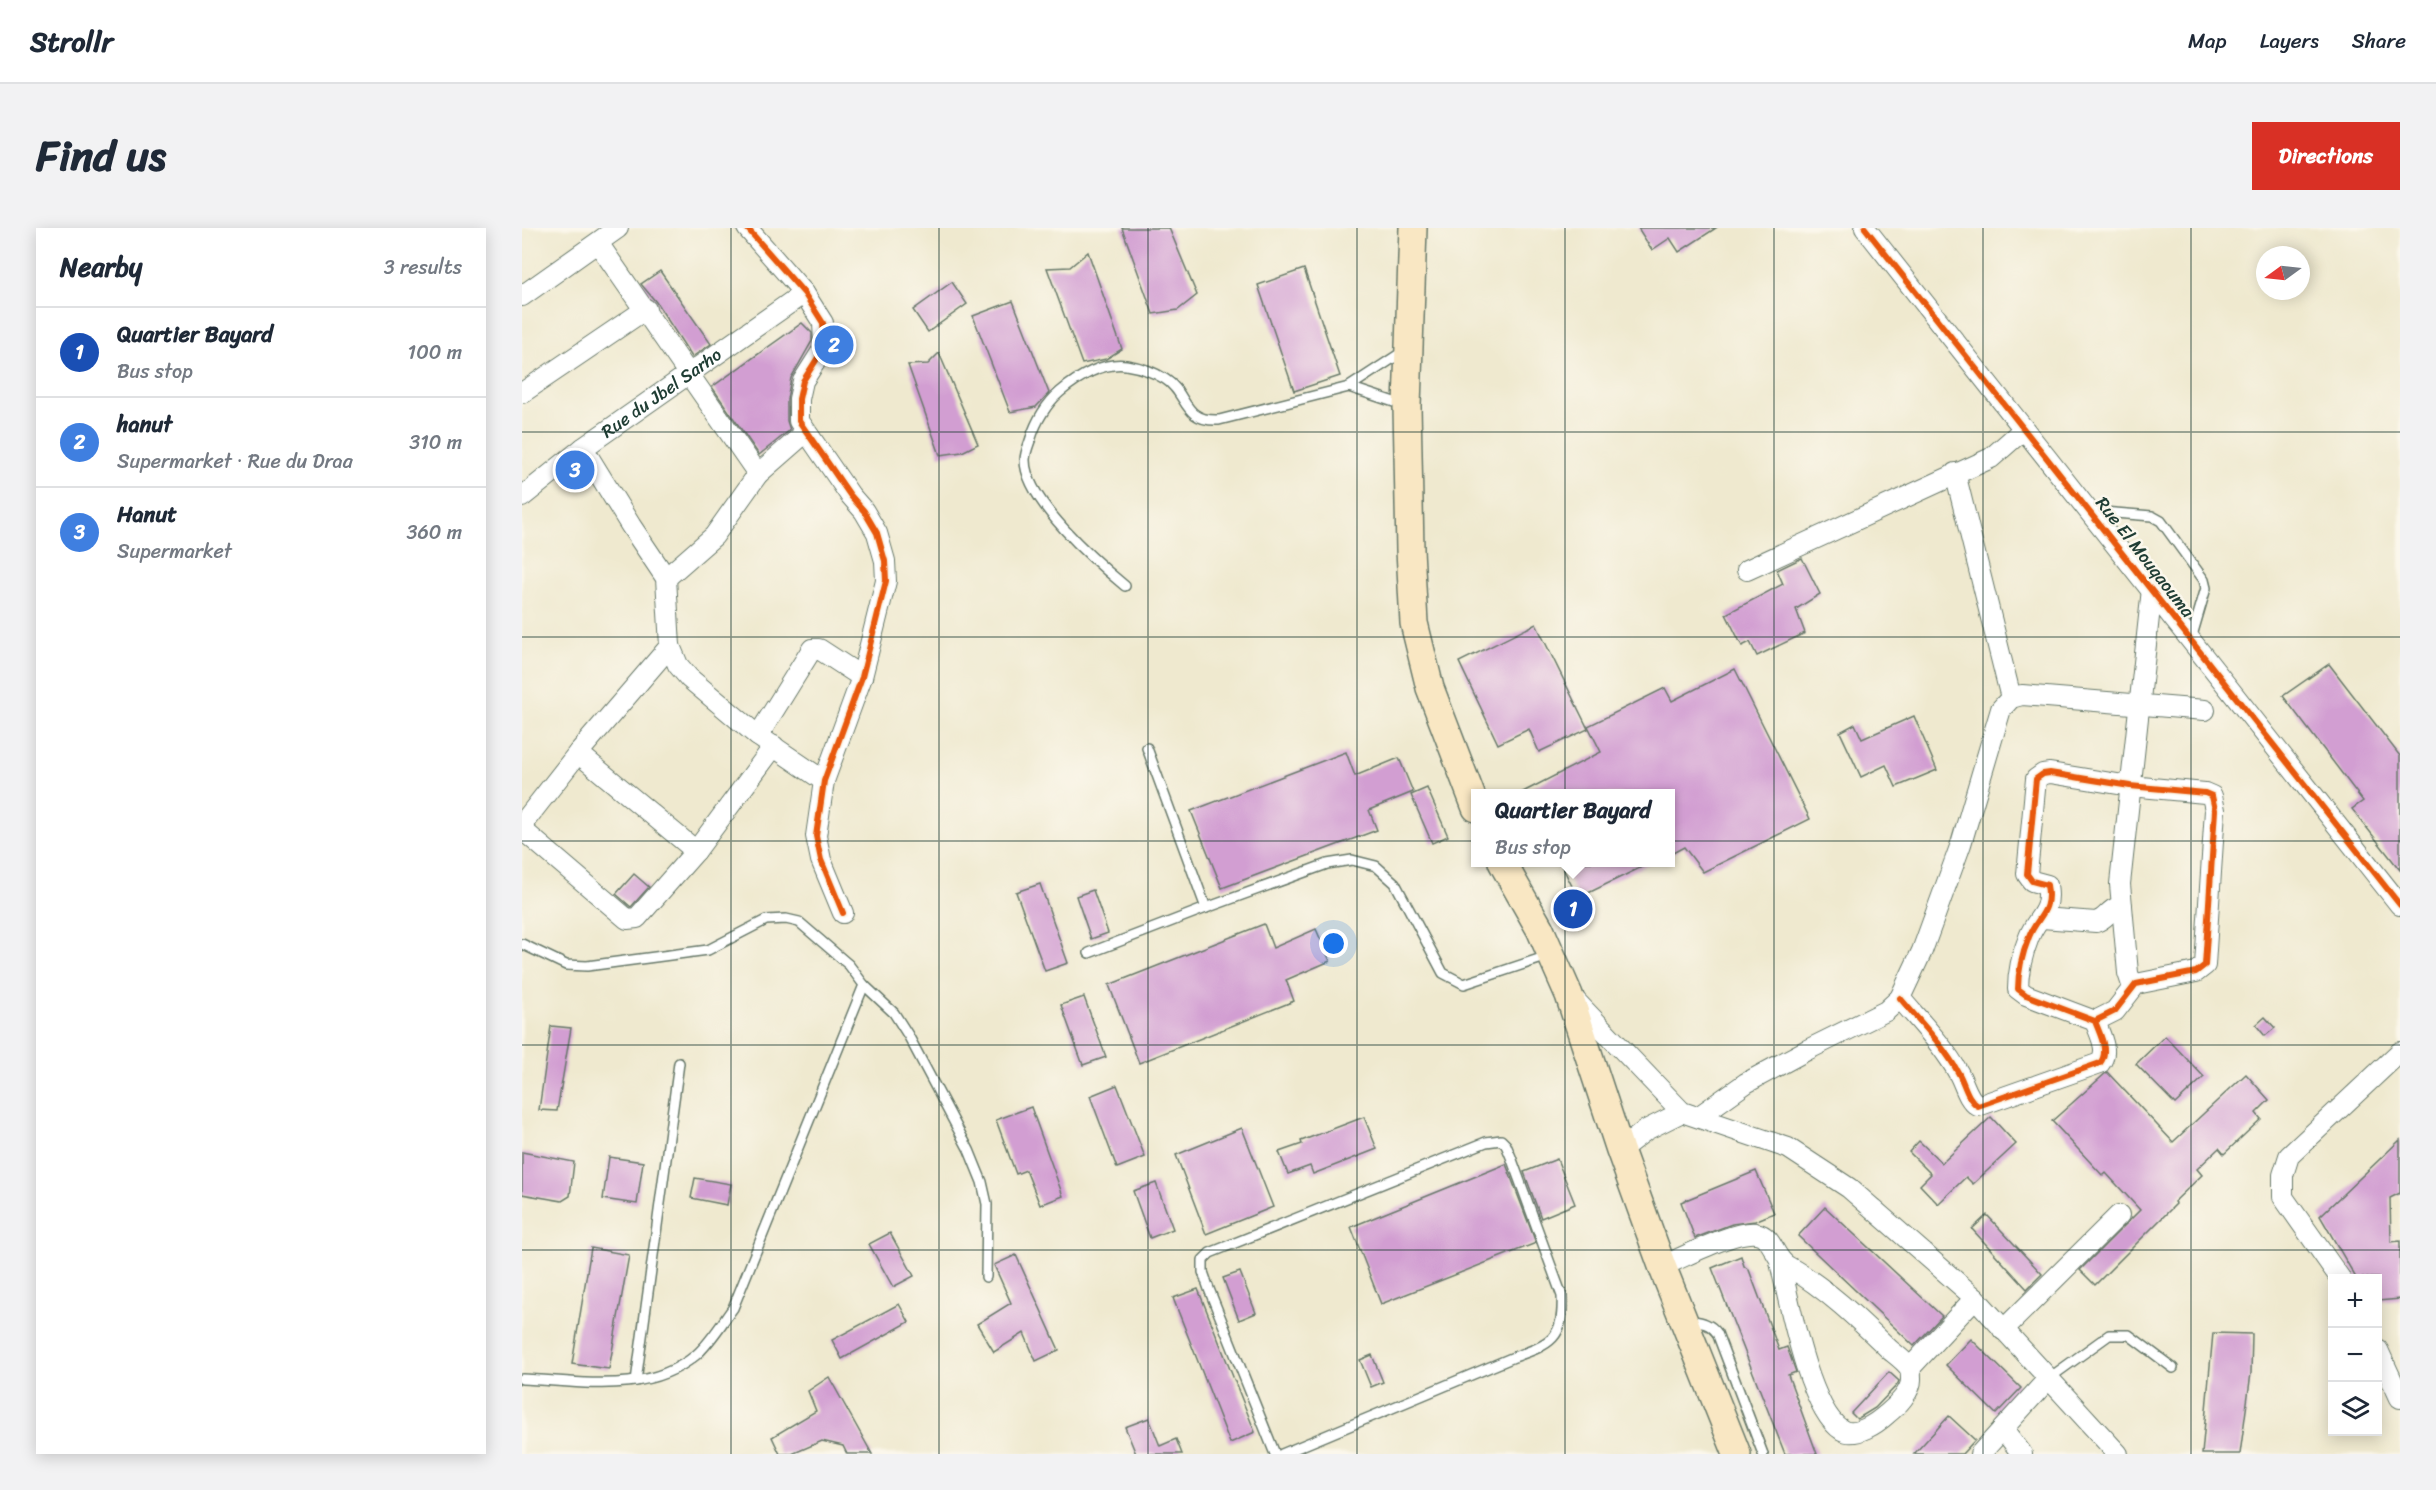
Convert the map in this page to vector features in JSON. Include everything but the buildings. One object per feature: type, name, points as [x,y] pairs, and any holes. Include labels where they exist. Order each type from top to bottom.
[{"type":"main road","points":[[1413,228],[1407,406],[1414,622],[1430,688],[1471,795]]},
{"type":"main road","points":[[1505,867],[1552,954],[1569,994],[1620,1150],[1662,1266],[1737,1454]]},
{"type":"street","points":[[522,296],[618,228]]},
{"type":"street","points":[[747,228],[804,293],[823,323],[822,351],[803,381],[799,399],[799,421],[850,495],[864,511],[877,533],[885,561],[886,581],[862,677],[824,781],[816,836],[818,849],[843,913]]},
{"type":"street","name":"Rue El Mouqaouma","points":[[1865,228],[2400,905]]},
{"type":"street","points":[[598,243],[758,474]]},
{"type":"street","name":"Rue du Jbel Sarho","points":[[522,496],[583,448],[688,372],[804,293]]},
{"type":"street","points":[[522,393],[645,309]]},
{"type":"street","points":[[1747,570],[1991,458],[2024,429]]},
{"type":"street","points":[[666,578],[714,536],[758,474],[806,432]]},
{"type":"street","points":[[583,448],[666,578],[670,646],[678,665],[689,678],[766,741],[824,781]]},
{"type":"street","points":[[1955,473],[2011,698]]},
{"type":"street","points":[[2136,984],[2115,1011],[2095,1021],[2034,999],[2018,989],[2029,938],[2036,924],[2046,912],[2047,885],[2032,881],[2027,874],[2036,779],[2043,774],[2050,773],[2130,786],[2205,793],[2212,796],[2215,802],[2205,965],[2196,972],[2136,984],[2131,982],[2128,973],[2120,884],[2130,786],[2152,589]]},
{"type":"street","points":[[670,646],[578,753],[527,818],[523,829],[627,919],[637,918],[642,914],[696,851],[766,741],[812,649],[819,649],[862,677]]},
{"type":"street","points":[[1620,1150],[1646,1130],[1690,1115],[1807,1050],[1886,1011],[1900,998],[1922,951],[1961,844],[2001,709],[2011,698],[2022,695],[2205,710]]},
{"type":"street","points":[[578,753],[696,851]]},
{"type":"street","points":[[2042,918],[2096,922],[2102,920],[2108,911],[2122,906]]},
{"type":"street","points":[[1569,994],[1690,1115],[1788,1148],[1849,1188],[1975,1298],[2118,1454]]},
{"type":"street","points":[[1900,998],[1944,1052],[1959,1074],[1972,1102],[1978,1106],[2100,1063],[2104,1055],[2103,1046],[2095,1021]]},
{"type":"street","points":[[2337,1274],[2283,1197],[2283,1175],[2289,1156],[2400,1052]]},
{"type":"street","points":[[2003,1330],[2119,1215]]},
{"type":"street","points":[[1662,1266],[1740,1234],[1759,1233],[1770,1241],[1780,1262],[1795,1324],[1819,1400],[1843,1431],[1854,1432],[1864,1429],[1888,1414],[1910,1389],[1912,1380],[1910,1368],[1807,1277],[1780,1262]]},
{"type":"street","points":[[1910,1368],[1975,1298]]},
{"type":"street","points":[[2382,1359],[2400,1398]]},
{"type":"street","points":[[1980,1454],[2048,1379]]},
{"type":"street","points":[[2003,1429],[2022,1454]]},
{"type":"lane","points":[[1125,586],[1086,553],[1046,509],[1029,475],[1025,459],[1034,426],[1052,399],[1076,379],[1107,367],[1124,365],[1146,370],[1166,379],[1193,414],[1206,421],[1219,420],[1348,387],[1408,348]]},
{"type":"lane","points":[[1348,387],[1407,406]]},
{"type":"lane","points":[[2089,511],[2152,516],[2161,521],[2204,580],[2206,588],[2191,639]]},
{"type":"lane","points":[[1147,748],[1206,908]]},
{"type":"lane","points":[[1089,953],[1327,864],[1352,860],[1376,866],[1395,883],[1443,973],[1464,984],[1552,954]]},
{"type":"lane","points":[[522,944],[566,965],[587,966],[708,950],[766,920],[786,919],[799,922],[849,965],[864,985],[894,1013],[969,1150],[982,1182],[987,1204],[986,1277]]},
{"type":"lane","points":[[522,1379],[586,1384],[636,1381],[676,1370],[698,1353],[733,1308],[864,985]]},
{"type":"lane","points":[[636,1381],[679,1063]]},
{"type":"lane","points":[[1275,1454],[1209,1289],[1203,1272],[1203,1260],[1210,1253],[1221,1248],[1486,1142],[1501,1140],[1511,1157],[1562,1296],[1563,1310],[1558,1334],[1545,1346],[1282,1454]]},
{"type":"lane","points":[[1684,1319],[1713,1326],[1763,1454]]},
{"type":"lane","points":[[2048,1379],[2109,1335],[2129,1335],[2173,1368]]},
{"type":"cycle path","points":[[747,228],[804,293],[823,323],[822,351],[803,381],[799,399],[799,421],[850,495],[864,511],[877,533],[885,561],[886,581],[862,677],[824,781],[816,836],[821,860],[843,913]]},
{"type":"cycle path","points":[[1865,228],[2400,905]]},
{"type":"cycle path","points":[[1900,998],[1946,1054],[1969,1096],[1978,1106],[2100,1063],[2104,1048],[2095,1021],[2026,995],[2018,989],[2020,969],[2027,943],[2032,930],[2046,908],[2048,894],[2047,885],[2032,881],[2027,874],[2036,779],[2043,774],[2050,773],[2130,786],[2205,793],[2212,796],[2215,810],[2205,965],[2196,972],[2136,984],[2115,1011],[2095,1021]]},
{"type":"place","name":"hanut","points":[[834,345]]},
{"type":"place","name":"Hanut","points":[[575,470]]},
{"type":"place","name":"Quartier Bayard","points":[[1573,909]]}]
